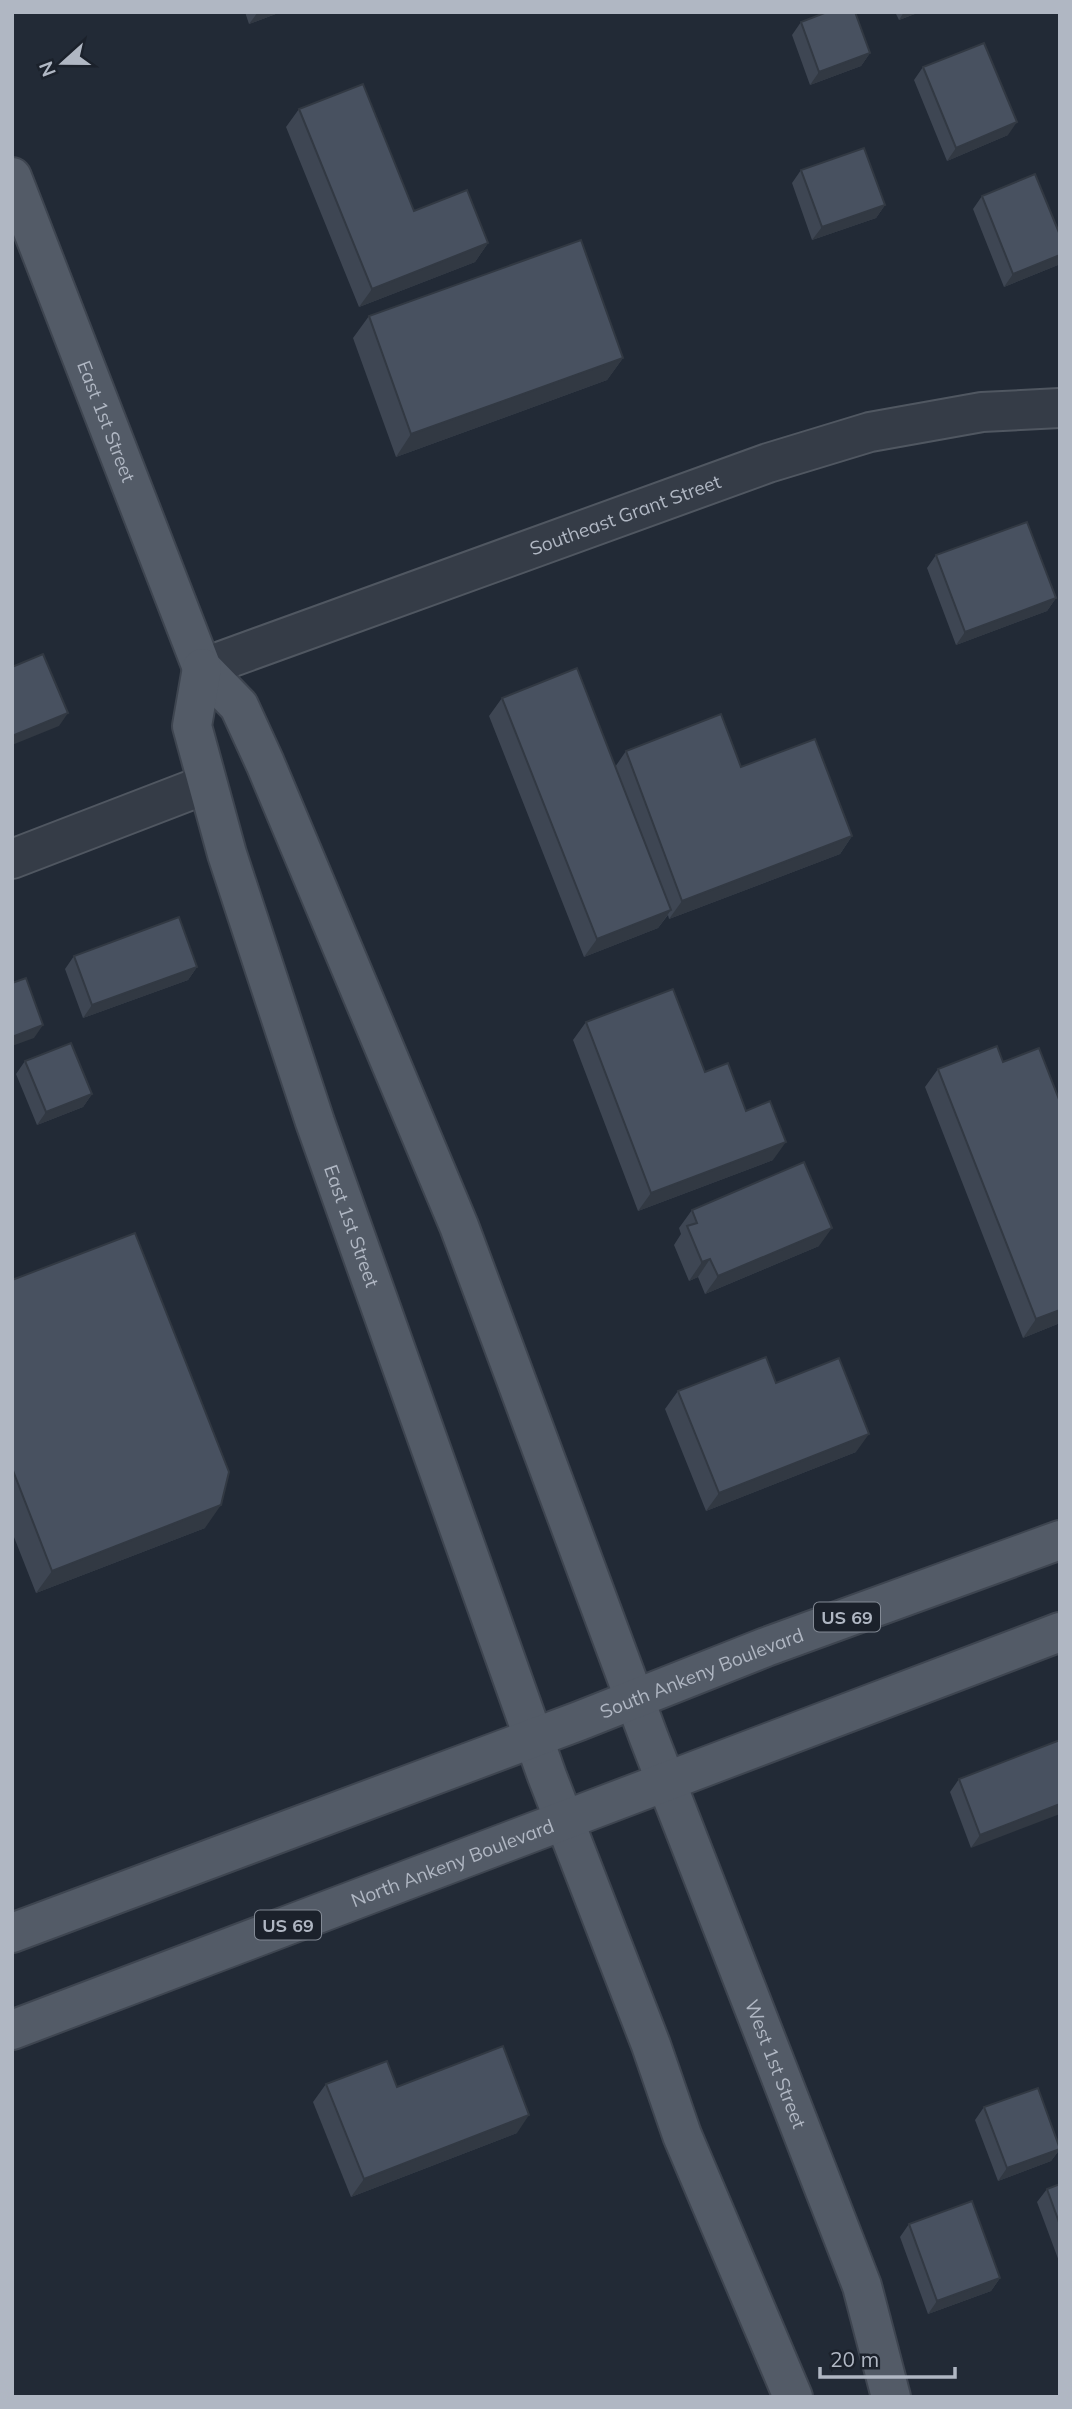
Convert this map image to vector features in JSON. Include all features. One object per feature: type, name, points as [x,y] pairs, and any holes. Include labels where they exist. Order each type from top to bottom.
[{"type":"main road","name":"East 1st Street","points":[[12,177],[21,225],[202,668],[239,706],[359,984],[459,1226],[649,1738]]},
{"type":"main road","name":"East 1st Street","points":[[202,668],[192,726],[231,867],[318,1133],[563,1819]]},
{"type":"main road","name":"South Ankeny Boulevard","points":[[534,1737],[1060,1540]]},
{"type":"main road","name":"US 69","points":[[665,1780],[1060,1632]]},
{"type":"main road","name":"US 69","points":[[12,1933],[534,1737]]},
{"type":"main road","name":"West 1st Street","points":[[649,1738],[862,2286],[891,2397]]},
{"type":"main road","name":"North Ankeny Boulevard","points":[[12,2030],[665,1780]]},
{"type":"main road","points":[[563,1819],[651,2045],[682,2135],[793,2397]]},
{"type":"street","name":"Southeast Grant Street","points":[[202,668],[768,463],[819,447],[870,432],[982,412],[1060,408]]},
{"type":"street","points":[[12,859],[206,784]]},
{"type":"building","points":[[827,12],[855,12],[870,53],[819,72],[801,22]]},
{"type":"building","points":[[984,43],[1017,122],[956,148],[923,67]]},
{"type":"building","points":[[363,84],[414,211],[467,190],[488,243],[372,289],[299,109]]},
{"type":"building","points":[[864,148],[885,205],[822,227],[801,170]]},
{"type":"building","points":[[1035,174],[1060,235],[1060,255],[1013,274],[982,196]]},
{"type":"building","points":[[581,240],[623,358],[411,434],[369,316]]},
{"type":"building","points":[[1027,522],[1056,598],[965,632],[936,555]]},
{"type":"building","points":[[43,654],[68,713],[12,736],[12,667]]},
{"type":"building","points":[[577,668],[671,910],[597,939],[502,698]]},
{"type":"building","points":[[721,714],[741,767],[815,739],[852,836],[682,901],[626,751]]},
{"type":"building","points":[[179,917],[197,967],[92,1005],[74,956]]},
{"type":"building","points":[[26,978],[43,1025],[12,1037],[12,983]]},
{"type":"building","points":[[673,989],[705,1072],[728,1063],[746,1111],[770,1101],[786,1142],[651,1193],[586,1022]]},
{"type":"building","points":[[71,1043],[92,1094],[46,1112],[25,1061]]},
{"type":"building","points":[[997,1046],[1003,1062],[1039,1048],[1060,1102],[1060,1310],[1036,1319],[938,1069]]},
{"type":"building","points":[[804,1162],[832,1228],[718,1276],[710,1259],[702,1262],[687,1226],[697,1223],[692,1210]]},
{"type":"building","points":[[135,1233],[229,1472],[221,1505],[52,1571],[12,1468],[12,1280]]},
{"type":"building","points":[[766,1357],[776,1383],[839,1358],[869,1434],[719,1493],[678,1391]]},
{"type":"building","points":[[1060,1740],[1060,1804],[980,1835],[959,1779]]},
{"type":"building","points":[[503,2046],[529,2115],[364,2179],[326,2084],[387,2061],[397,2087]]},
{"type":"building","points":[[1038,2088],[1060,2149],[1007,2168],[984,2107]]},
{"type":"building","points":[[1060,2184],[1060,2225],[1047,2189]]},
{"type":"building","points":[[972,2201],[1000,2278],[937,2301],[909,2224]]}]
